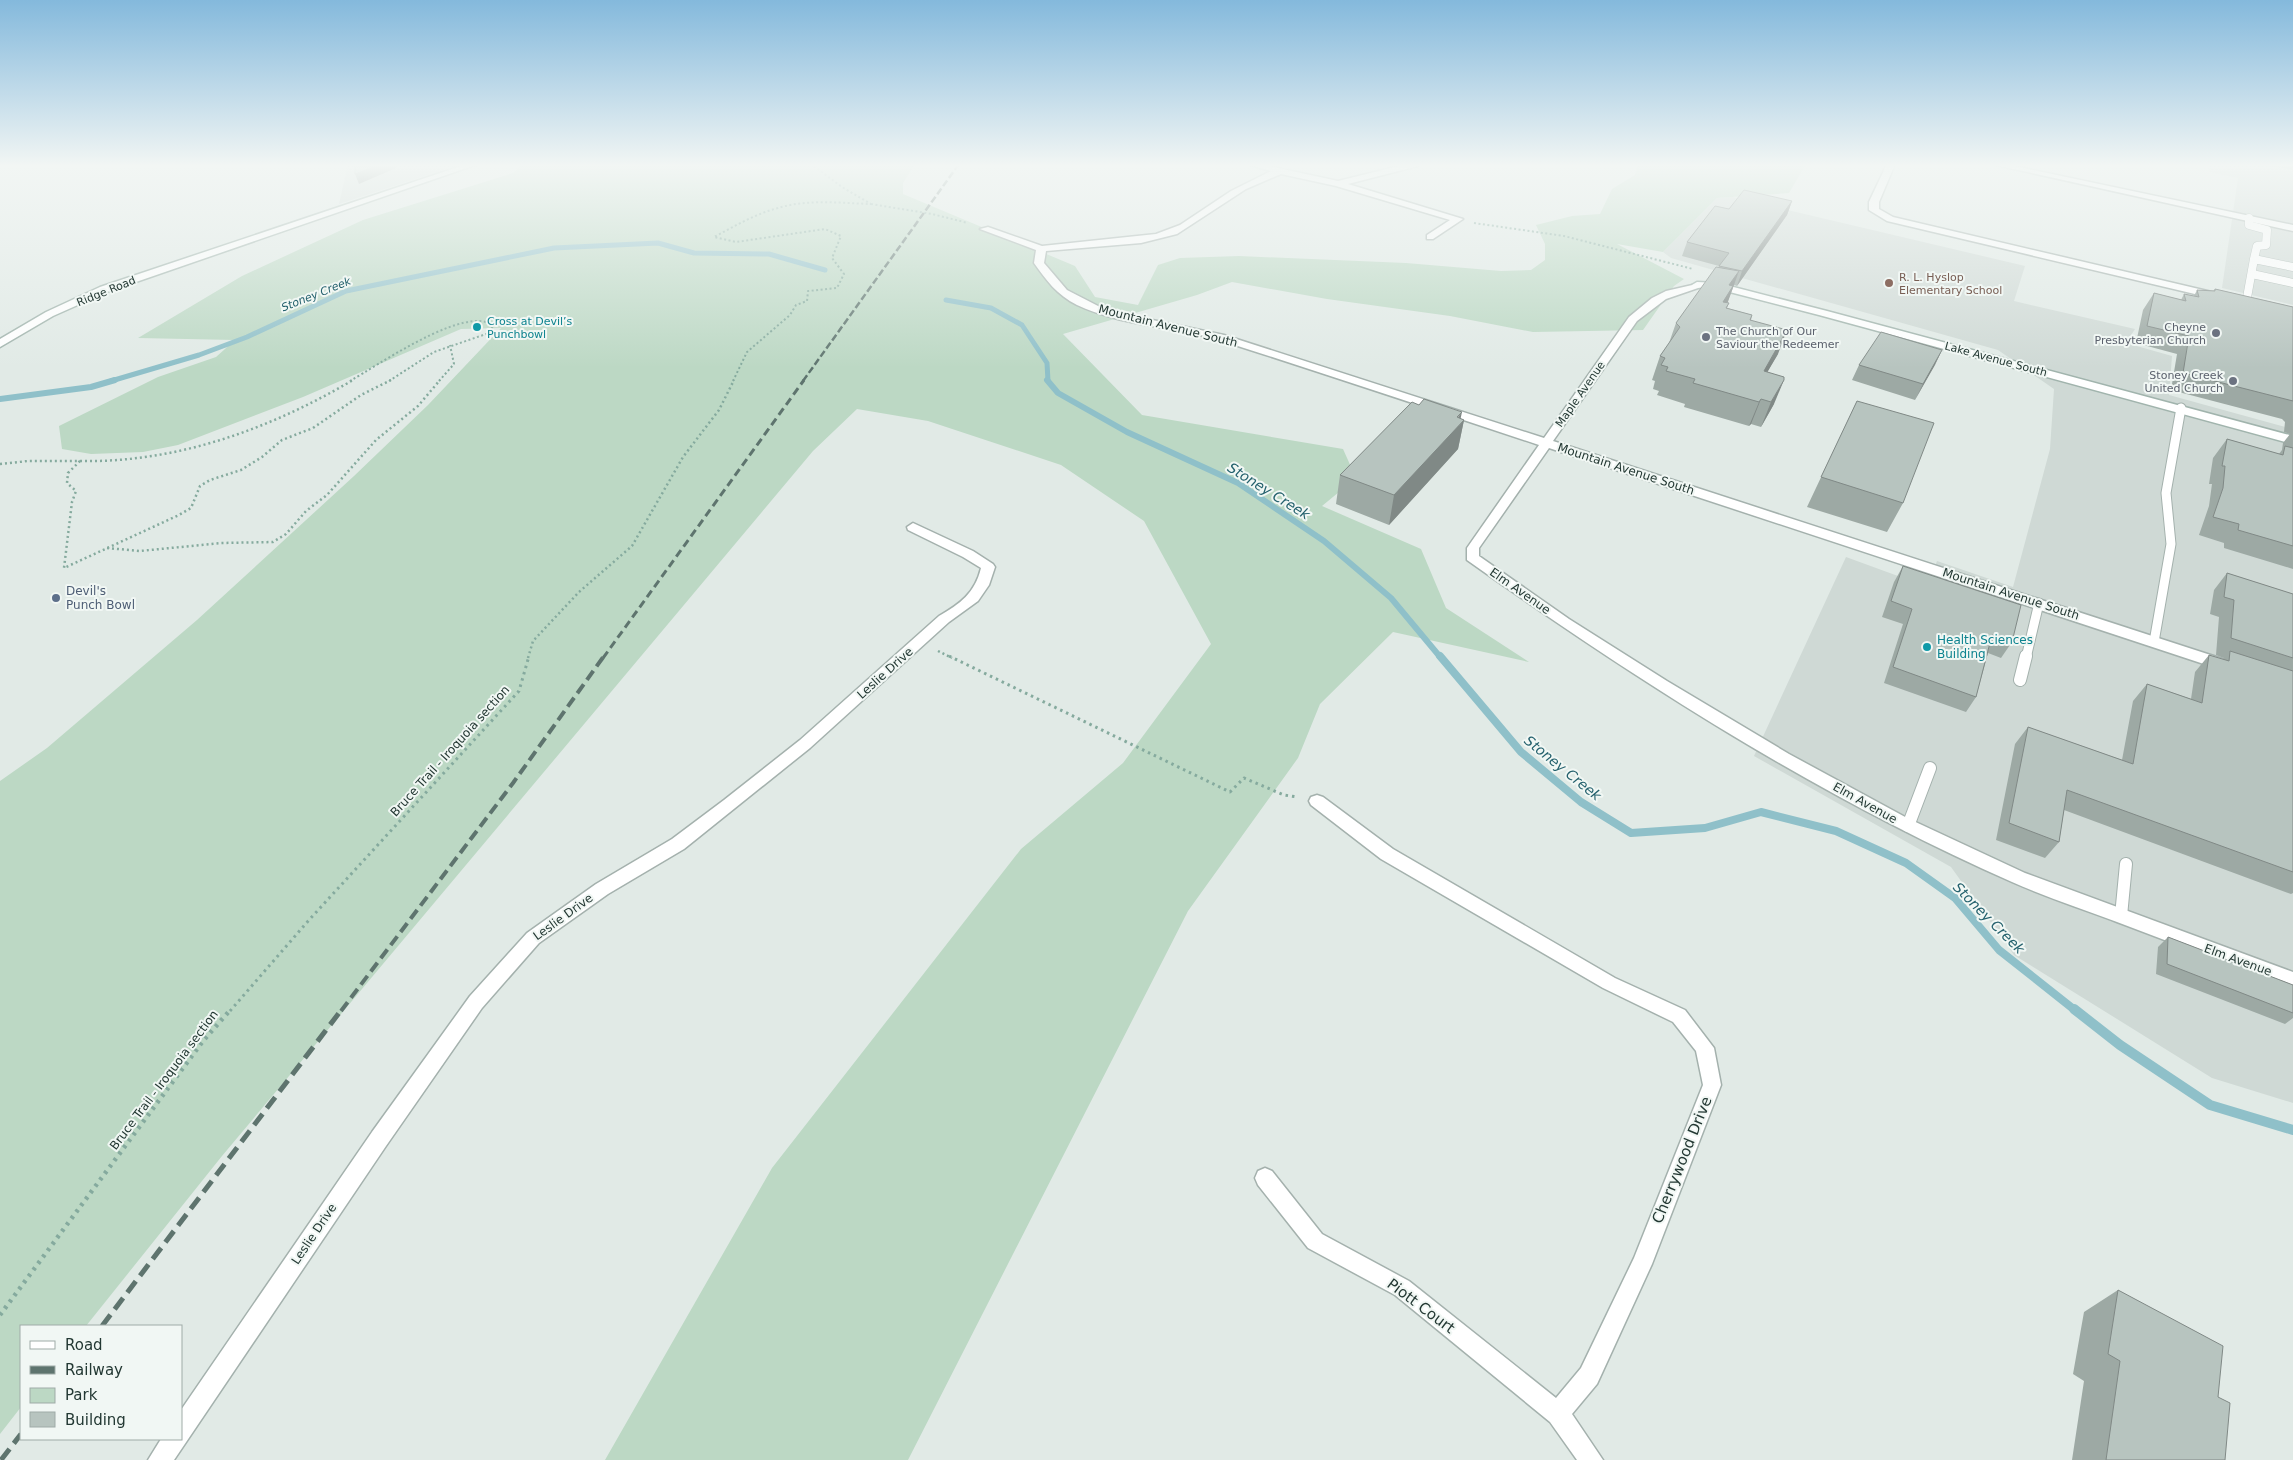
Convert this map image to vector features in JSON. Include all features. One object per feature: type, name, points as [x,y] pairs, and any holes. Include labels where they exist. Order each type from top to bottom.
[{"type":"street","name":"Ridge Road","points":[[0,344],[49,315],[118,285],[274,232]]},
{"type":"street","points":[[993,232],[1040,250],[1058,245],[1142,240],[1173,232]]},
{"type":"street","points":[[1430,237],[1439,232]]},
{"type":"street","points":[[1946,232],[2241,302]]},
{"type":"street","name":"Mountain Avenue South","points":[[1040,250],[1039,263],[1061,291],[1076,301],[1129,317],[1220,337],[2039,602],[2237,669]]},
{"type":"street","name":"Maple Avenue","points":[[1472,557],[1473,548],[1633,319],[1654,301],[1672,290],[1697,285]]},
{"type":"street","name":"Lake Avenue South","points":[[1697,285],[1718,286],[1814,310],[2181,408],[2293,440]]},
{"type":"street","name":"Leslie Drive","points":[[182,1429],[379,1138],[476,1002],[534,938],[602,889],[678,844],[806,744],[944,619],[967,605],[985,584],[988,567],[968,554],[913,527]]},
{"type":"street","name":"Elm Avenue","points":[[1472,557],[1564,622],[1662,686],[1784,758],[1908,826],[2019,878],[2293,980]]},
{"type":"street","name":"Cherrywood Drive","points":[[1317,801],[1387,854],[1486,913],[1609,983],[1679,1016],[1705,1048],[1712,1085],[1642,1264],[1589,1376],[1558,1414]]},
{"type":"street","name":"Piott Court","points":[[1265,1178],[1315,1241],[1402,1288],[1558,1414]]},
{"type":"street","points":[[1558,1414],[1591,1460]]},
{"type":"street","points":[[160,1460],[174,1440]]},
{"type":"lane","points":[[2241,302],[2252,274],[2257,246],[2266,245],[2267,232]]},
{"type":"lane","points":[[2254,259],[2293,267]]},
{"type":"lane","points":[[2252,274],[2293,283]]},
{"type":"lane","points":[[2154,642],[2171,544],[2166,493],[2181,408]]},
{"type":"lane","points":[[2020,680],[2039,602]]},
{"type":"lane","points":[[1908,826],[1930,768]]},
{"type":"lane","points":[[2121,916],[2126,864]]},
{"type":"path","name":"Bruce Trail - Iroquoia section","points":[[722,232],[714,236],[736,242],[809,232]]},
{"type":"path","name":"Bruce Trail - Iroquoia section","points":[[0,1315],[202,1041],[309,920],[519,691],[533,640],[579,592],[632,546],[683,457],[719,410],[747,352],[790,315],[796,305],[807,301],[808,291],[837,288],[844,274],[832,258],[841,236],[831,232]]},
{"type":"path","points":[[1537,232],[1564,236],[1696,270]]},
{"type":"path","points":[[0,464],[22,460],[110,461],[159,456],[221,440],[261,426],[341,389],[393,355],[453,327],[470,320],[487,320],[494,324],[489,333],[434,352],[393,379],[361,395],[312,428],[282,440],[262,458],[241,470],[210,480],[200,486],[190,508],[64,568],[72,502],[76,491],[67,483],[68,473],[80,461]]},
{"type":"path","points":[[106,548],[140,551],[221,543],[273,542],[286,534],[306,511],[327,495],[376,440],[418,406],[442,380],[454,364],[450,345]]},
{"type":"path","points":[[919,642],[1230,792],[1244,778],[1284,795],[1317,801]]},
{"type":"shaded area","points":[[1683,232],[1882,232],[2025,266],[2014,301],[2135,329],[2126,343],[2172,356],[2169,395],[2293,429],[2293,1103],[2212,1078],[2014,955],[1951,867],[1754,756],[1846,557],[1928,587],[1937,561],[2013,587],[2050,449],[2054,389],[1998,350],[1671,258],[1663,252]]},
{"type":"shaded area","points":[[2230,232],[2293,232],[2293,305],[2222,288]]},
{"type":"green space","points":[[337,232],[994,232],[1075,266],[1095,297],[1138,305],[1158,265],[1180,258],[1239,256],[1406,263],[1501,271],[1531,270],[1545,260],[1545,244],[1539,232],[1683,232],[1663,252],[1617,244],[1684,279],[1674,286],[1643,330],[1533,332],[1450,316],[1327,299],[1232,282],[1197,295],[1063,334],[1142,415],[1343,449],[1356,478],[1322,506],[1421,549],[1446,608],[1529,662],[1393,632],[1320,704],[1298,758],[1188,911],[908,1460],[605,1460],[772,1168],[1021,849],[1123,763],[1211,644],[1144,521],[1061,465],[928,421],[857,409],[813,451],[222,1156],[87,1325],[20,1325],[20,1408],[0,1434],[0,781],[47,748],[197,620],[354,476],[428,405],[501,328],[461,329],[303,397],[178,445],[143,452],[91,454],[62,449],[59,426],[158,377],[216,357],[235,340],[138,338],[242,276]]},
{"type":"building","points":[[1695,232],[1770,232],[1742,271],[1719,266],[1729,253],[1687,242]]},
{"type":"building","points":[[1716,267],[1739,271],[1729,285],[1733,286],[1723,302],[1729,303],[1726,308],[1752,315],[1750,320],[1787,330],[1764,371],[1784,377],[1771,402],[1761,399],[1759,402],[1693,383],[1695,379],[1666,371],[1668,367],[1661,365],[1665,358],[1660,356],[1680,327],[1676,323]]},
{"type":"building","points":[[2215,289],[2293,307],[2293,401],[2183,373],[2189,336],[2147,326],[2154,293],[2186,301],[2184,294],[2199,297],[2197,290],[2215,291]]},
{"type":"building","points":[[1881,332],[1942,350],[1923,384],[1859,365]]},
{"type":"building","points":[[1424,399],[1462,412],[1457,417],[1464,420],[1394,495],[1340,475],[1412,402],[1419,405]]},
{"type":"building","points":[[1857,401],[1934,423],[1903,503],[1821,477]]},
{"type":"building","points":[[2227,439],[2283,455],[2285,446],[2293,448],[2293,546],[2238,530],[2239,524],[2213,517],[2223,488],[2225,466],[2222,466]]},
{"type":"building","name":"Health Sciences Building","points":[[1903,566],[2021,605],[2012,642],[1992,635],[1976,697],[1893,667],[1912,609],[1891,601]]},
{"type":"building","points":[[2227,573],[2293,594],[2293,658],[2231,638],[2234,600],[2224,597]]},
{"type":"building","points":[[2230,651],[2293,671],[2293,872],[2067,790],[2059,842],[2009,823],[2028,727],[2133,764],[2147,684],[2202,703],[2209,655],[2229,661]]},
{"type":"building","points":[[2168,937],[2293,985],[2293,1013],[2167,964]]},
{"type":"building","points":[[2118,1290],[2223,1346],[2218,1397],[2230,1403],[2225,1460],[2106,1460],[2120,1361],[2108,1354]]},
{"type":"waterway","name":"Stoney Creek","points":[[111,381],[199,355],[247,337],[346,291],[554,248],[658,243],[694,253],[769,254],[825,270]]},
{"type":"waterway","name":"Stoney Creek","points":[[946,300],[991,308],[1022,325],[1047,363],[1048,381]]},
{"type":"waterway","name":"Stoney Creek","points":[[0,399],[91,387],[115,380]]},
{"type":"waterway","name":"Stoney Creek","points":[[1047,380],[1058,393],[1127,432],[1238,483],[1324,541],[1391,598],[1441,658]]},
{"type":"waterway","name":"Stoney Creek","points":[[1440,656],[1521,752],[1581,802],[1631,833],[1705,828],[1761,812],[1836,831],[1906,863],[1955,898],[1999,950],[2076,1011]]},
{"type":"waterway","name":"Stoney Creek","points":[[2074,1009],[2120,1045],[2210,1105],[2293,1130]]},
{"type":"railway","points":[[803,381],[910,232]]},
{"type":"railway","points":[[603,658],[804,380]]},
{"type":"railway","points":[[341,1011],[513,783],[604,656]]},
{"type":"railway","points":[[103,1325],[342,1009]]},
{"type":"railway","points":[[1,1460],[20,1435]]},
{"type":"place","name":"R. L. Hyslop Elementary School","points":[[1889,283]]},
{"type":"place","name":"Cross at Devil’s Punchbowl","points":[[477,327]]},
{"type":"place","name":"Cheyne Presbyterian Church","points":[[2216,333]]},
{"type":"place","name":"The Church of Our Saviour the Redeemer","points":[[1706,337]]},
{"type":"place","name":"Stoney Creek United Church","points":[[2233,381]]},
{"type":"place","name":"Devil's Punch Bowl","points":[[56,598]]},
{"type":"place","name":"Health Sciences Building","points":[[1927,647]]}]
